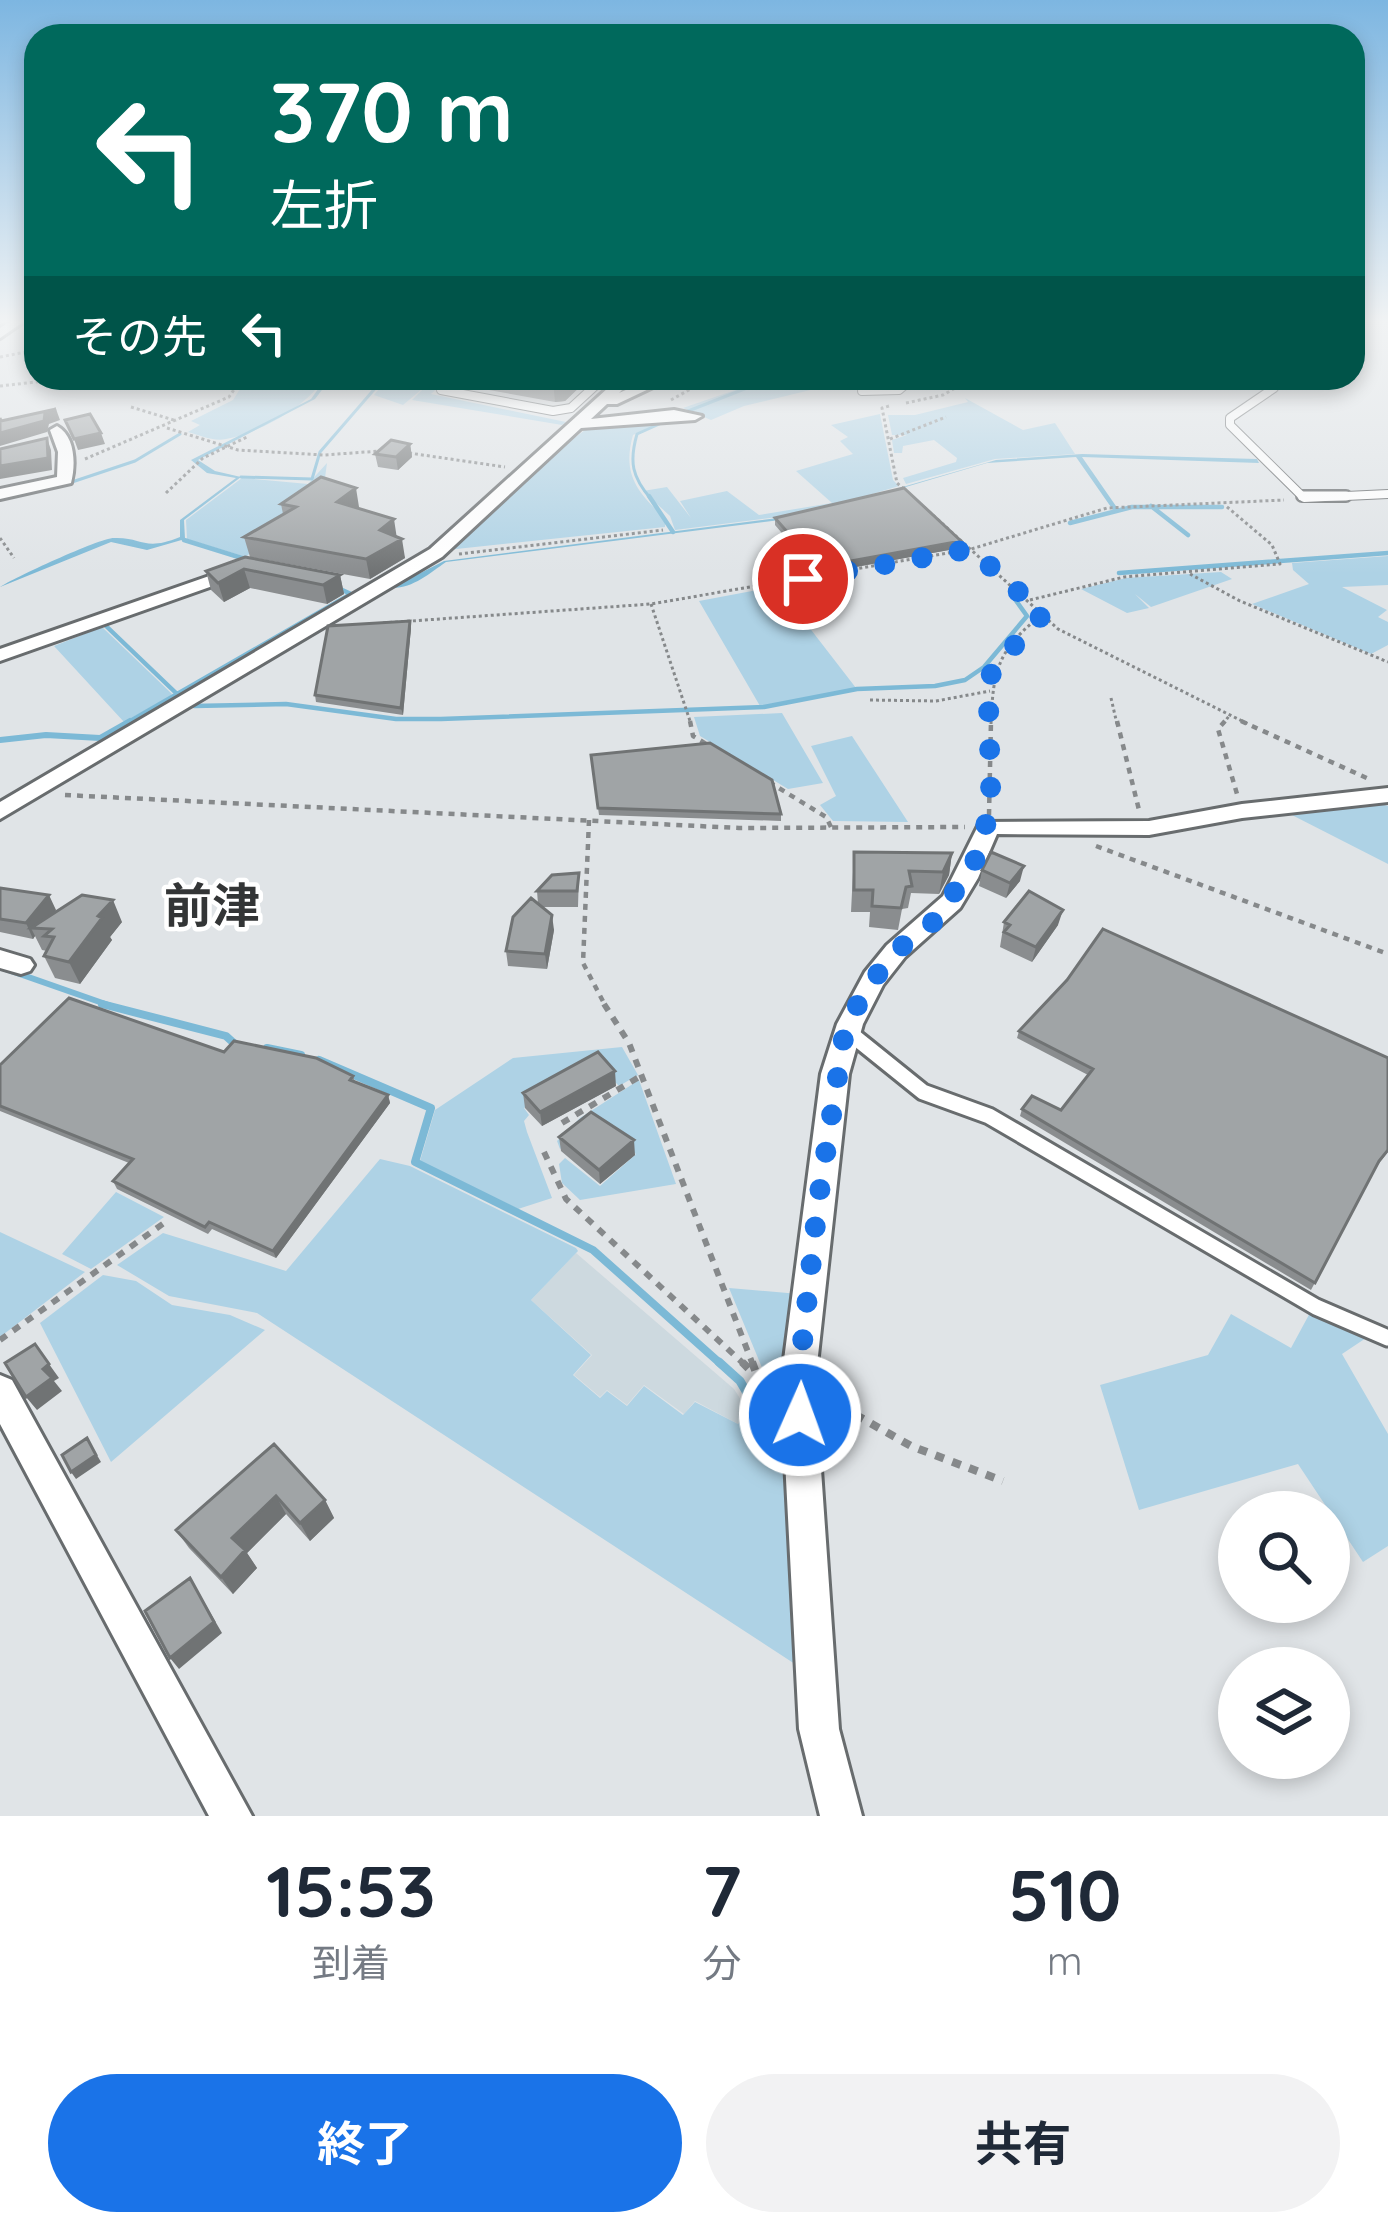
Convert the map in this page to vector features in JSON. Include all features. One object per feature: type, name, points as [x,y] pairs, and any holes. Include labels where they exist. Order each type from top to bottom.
[{"type":"street","points":[[0,812],[435,553],[603,405]]},
{"type":"street","points":[[580,421],[656,409]]},
{"type":"street","points":[[580,421],[640,422],[682,410],[695,416]]},
{"type":"street","points":[[0,494],[65,480],[59,434],[41,443]]},
{"type":"street","points":[[0,655],[249,567]]},
{"type":"street","points":[[352,586],[373,590]]},
{"type":"street","points":[[0,792],[29,794]]},
{"type":"street","points":[[841,1816],[819,1729],[798,1383],[829,1117],[845,1029],[866,989],[896,951],[937,919],[964,883],[988,826],[1143,827],[1388,792]]},
{"type":"street","points":[[0,1391],[231,1816]]},
{"type":"lane","points":[[520,405],[553,411],[575,405]]},
{"type":"lane","points":[[1249,405],[1230,418],[1230,424],[1304,498],[1388,494]]},
{"type":"lane","points":[[845,1029],[885,1066],[923,1091],[989,1116],[1316,1307],[1388,1338]]},
{"type":"path","points":[[64,466],[216,405]]},
{"type":"path","points":[[656,409],[663,405]]},
{"type":"path","points":[[898,405],[883,408],[897,483],[1058,629],[1388,792]]},
{"type":"path","points":[[131,407],[180,422]]},
{"type":"path","points":[[889,440],[946,417]]},
{"type":"path","points":[[167,428],[222,445],[288,454],[397,451],[525,471]]},
{"type":"path","points":[[166,493],[222,445],[249,436]]},
{"type":"path","points":[[106,437],[114,448]]},
{"type":"path","points":[[381,623],[651,604],[971,549],[1107,508],[1304,498]]},
{"type":"path","points":[[1030,600],[1124,577],[1282,562],[1272,545],[1222,503]]},
{"type":"path","points":[[435,553],[664,530]]},
{"type":"path","points":[[0,538],[14,557]]},
{"type":"path","points":[[1190,574],[1240,601],[1388,662]]},
{"type":"path","points":[[651,604],[687,704],[693,736],[710,746]]},
{"type":"path","points":[[29,794],[589,820],[832,828],[988,826],[993,669],[1043,614]]},
{"type":"path","points":[[870,700],[936,701],[990,692]]},
{"type":"path","points":[[1111,698],[1143,827]]},
{"type":"path","points":[[1230,714],[1217,729],[1242,811]]},
{"type":"path","points":[[759,776],[826,817],[832,828]]},
{"type":"path","points":[[589,820],[586,977],[629,1043],[775,1423]]},
{"type":"path","points":[[1088,843],[1388,954]]},
{"type":"path","points":[[562,1123],[642,1076]]},
{"type":"path","points":[[544,1152],[566,1199],[756,1376]]},
{"type":"path","points":[[0,1340],[164,1223]]},
{"type":"path","points":[[798,1383],[911,1447],[1003,1481]]},
{"type":"shaded area","points":[[224,405],[298,405],[253,431],[221,440],[188,432],[200,425],[191,421]]},
{"type":"shaded area","points":[[304,405],[198,460],[215,471],[241,477],[184,520],[185,539],[147,550],[111,542],[0,587],[105,540],[124,538],[151,544],[180,537],[180,520],[236,478],[207,473],[191,460]]},
{"type":"shaded area","points":[[440,405],[483,405],[566,422]]},
{"type":"shaded area","points":[[692,405],[749,405],[711,420],[683,408]]},
{"type":"shaded area","points":[[977,405],[1023,430],[1055,423],[1075,454],[995,459],[906,484],[903,478],[957,458],[934,440],[903,446],[902,453],[894,453],[892,440],[907,435],[892,435],[888,415]]},
{"type":"shaded area","points":[[880,414],[893,480],[899,486],[809,513],[675,530],[670,516],[643,491],[667,487],[691,518],[680,501],[727,491],[759,515],[832,503],[796,471],[853,454],[840,441],[848,437],[831,425]]},
{"type":"shaded area","points":[[668,419],[633,435],[629,461],[634,481],[665,518],[665,527],[447,550],[533,469],[589,427]]},
{"type":"shaded area","points":[[1082,454],[1257,459],[1259,463],[1082,457],[1118,509],[1113,510],[1076,457],[987,463],[804,517],[446,562],[413,583],[391,588],[444,561],[809,514],[996,460]]},
{"type":"shaded area","points":[[327,463],[325,478],[246,557],[187,539],[186,520],[242,478],[308,484]]},
{"type":"shaded area","points":[[1388,556],[1388,585],[1342,587],[1387,610],[1378,617],[1388,622],[1388,645],[1371,654],[1252,604],[1309,584],[1293,570],[1292,563]]},
{"type":"shaded area","points":[[1221,572],[1232,579],[1151,607],[1135,594],[1149,608],[1127,613],[1081,589],[1126,578]]},
{"type":"shaded area","points":[[778,586],[856,688],[760,706],[699,601]]},
{"type":"shaded area","points":[[102,627],[172,694],[124,722],[54,646]]},
{"type":"shaded area","points":[[782,713],[823,783],[788,789],[700,736],[694,717]]},
{"type":"shaded area","points":[[852,736],[908,822],[833,821],[820,805],[836,796],[811,746]]},
{"type":"shaded area","points":[[1378,803],[1388,806],[1388,864],[1288,813]]},
{"type":"shaded area","points":[[622,1047],[638,1075],[619,1086],[598,1065],[524,1108],[529,1115],[524,1121],[527,1132],[552,1198],[518,1209],[420,1161],[435,1110],[513,1058]]},
{"type":"shaded area","points":[[639,1080],[676,1184],[580,1200],[562,1183],[559,1164],[565,1158],[600,1186],[636,1154],[592,1123],[560,1149],[557,1141],[580,1118]]},
{"type":"shaded area","points":[[380,1159],[410,1166],[576,1248],[531,1300],[591,1355],[573,1375],[600,1398],[607,1391],[627,1406],[644,1386],[683,1415],[695,1402],[738,1424],[749,1411],[784,1468],[798,1666],[257,1313],[169,1296],[117,1265],[163,1233],[286,1271]]},
{"type":"shaded area","points":[[116,1192],[164,1217],[91,1269],[62,1254]]},
{"type":"shaded area","points":[[0,1232],[85,1272],[0,1337]]},
{"type":"shaded area","points":[[576,1253],[734,1389],[748,1411],[738,1424],[695,1401],[684,1414],[644,1385],[627,1405],[607,1390],[600,1397],[574,1375],[592,1355],[531,1300]]},
{"type":"shaded area","points":[[103,1275],[136,1281],[172,1305],[230,1315],[265,1330],[111,1462],[40,1323]]},
{"type":"shaded area","points":[[729,1288],[799,1294],[789,1414],[780,1411]]},
{"type":"shaded area","points":[[1311,1311],[1369,1336],[1342,1354],[1388,1434],[1388,1546],[1363,1562],[1350,1542],[1350,1491],[1316,1491],[1298,1464],[1139,1510],[1100,1385],[1208,1355],[1231,1314],[1291,1348]]},
{"type":"building","points":[[56,409],[45,413],[44,421],[0,433],[0,418]]},
{"type":"building","points":[[90,414],[101,433],[74,439],[65,420]]},
{"type":"building","points":[[47,438],[48,458],[0,466],[0,449]]},
{"type":"building","points":[[391,440],[410,444],[396,457],[375,454]]},
{"type":"building","points":[[321,477],[356,488],[337,502],[394,519],[380,530],[402,539],[366,559],[244,537],[296,507],[281,504]]},
{"type":"building","points":[[904,488],[961,541],[818,567],[775,518]]},
{"type":"building","points":[[245,557],[340,575],[323,585],[244,569],[218,583],[206,571]]},
{"type":"building","points":[[410,621],[401,708],[315,695],[328,626]]},
{"type":"building","points":[[710,743],[772,780],[781,814],[598,808],[591,755]]},
{"type":"building","points":[[854,852],[952,853],[943,872],[909,871],[912,886],[906,887],[901,908],[872,906],[873,890],[854,890]]},
{"type":"building","points":[[991,852],[1024,866],[1010,883],[982,870]]},
{"type":"building","points":[[579,873],[577,891],[537,891],[552,875]]},
{"type":"building","points":[[0,888],[49,895],[26,923],[0,919]]},
{"type":"building","points":[[1029,891],[1063,910],[1036,947],[1004,932],[1010,925],[1004,922]]},
{"type":"building","points":[[82,895],[113,900],[69,962],[44,956],[54,937],[44,936],[52,929],[31,928]]},
{"type":"building","points":[[531,898],[552,915],[545,954],[506,951],[513,917]]},
{"type":"building","points":[[1103,929],[1388,1058],[1388,1150],[1315,1283],[1022,1109],[1032,1096],[1061,1110],[1093,1069],[1019,1031],[1067,980]]},
{"type":"building","points":[[69,998],[224,1052],[234,1041],[316,1058],[353,1076],[350,1080],[388,1095],[273,1251],[209,1222],[205,1227],[113,1181],[133,1159],[0,1106],[0,1065]]},
{"type":"building","points":[[598,1052],[615,1071],[540,1112],[523,1093]]},
{"type":"building","points":[[591,1112],[634,1140],[599,1170],[559,1137]]},
{"type":"building","points":[[35,1344],[49,1364],[43,1369],[52,1378],[26,1397],[5,1363]]},
{"type":"building","points":[[87,1438],[96,1455],[71,1472],[62,1455]]},
{"type":"building","points":[[274,1444],[325,1500],[300,1523],[276,1496],[232,1538],[245,1550],[221,1577],[176,1530]]},
{"type":"building","points":[[190,1578],[214,1622],[170,1658],[145,1611]]},
{"type":"waterway","points":[[241,477],[312,479],[320,452],[361,405]]},
{"type":"waterway","points":[[678,415],[704,405]]},
{"type":"waterway","points":[[651,499],[634,469],[635,444],[637,434],[666,421]]},
{"type":"waterway","points":[[69,483],[135,461],[180,434]]},
{"type":"waterway","points":[[651,499],[673,532]]},
{"type":"waterway","points":[[1070,523],[1132,507],[1152,507]]},
{"type":"waterway","points":[[1152,507],[1222,507]]},
{"type":"waterway","points":[[1152,507],[1188,535]]},
{"type":"waterway","points":[[184,540],[245,559]]},
{"type":"waterway","points":[[1119,573],[1388,553]]},
{"type":"waterway","points":[[125,724],[351,594],[340,589]]},
{"type":"waterway","points":[[194,706],[286,704],[396,719],[441,719],[764,707],[857,689],[935,686],[965,680],[984,667],[1027,616],[1012,595]]},
{"type":"waterway","points":[[105,625],[176,693]]},
{"type":"waterway","points":[[0,740],[46,735],[100,738],[130,721]]},
{"type":"waterway","points":[[0,967],[114,1007]]},
{"type":"waterway","points":[[102,1004],[226,1036],[237,1046]]},
{"type":"waterway","points":[[267,1048],[301,1055]]},
{"type":"waterway","points":[[319,1060],[431,1108],[415,1162],[593,1250],[722,1365]]},
{"type":"waterway","points":[[719,1362],[740,1381],[782,1452]]},
{"type":"district","name":"前津","points":[[212,905]]},
{"type":"route","points":[[800,1415],[798,1383],[818,1202],[845,1029],[866,989],[896,951],[937,919],[979,854],[991,802],[992,698],[988,684],[993,669],[1043,614],[971,549],[803,579]]}]
